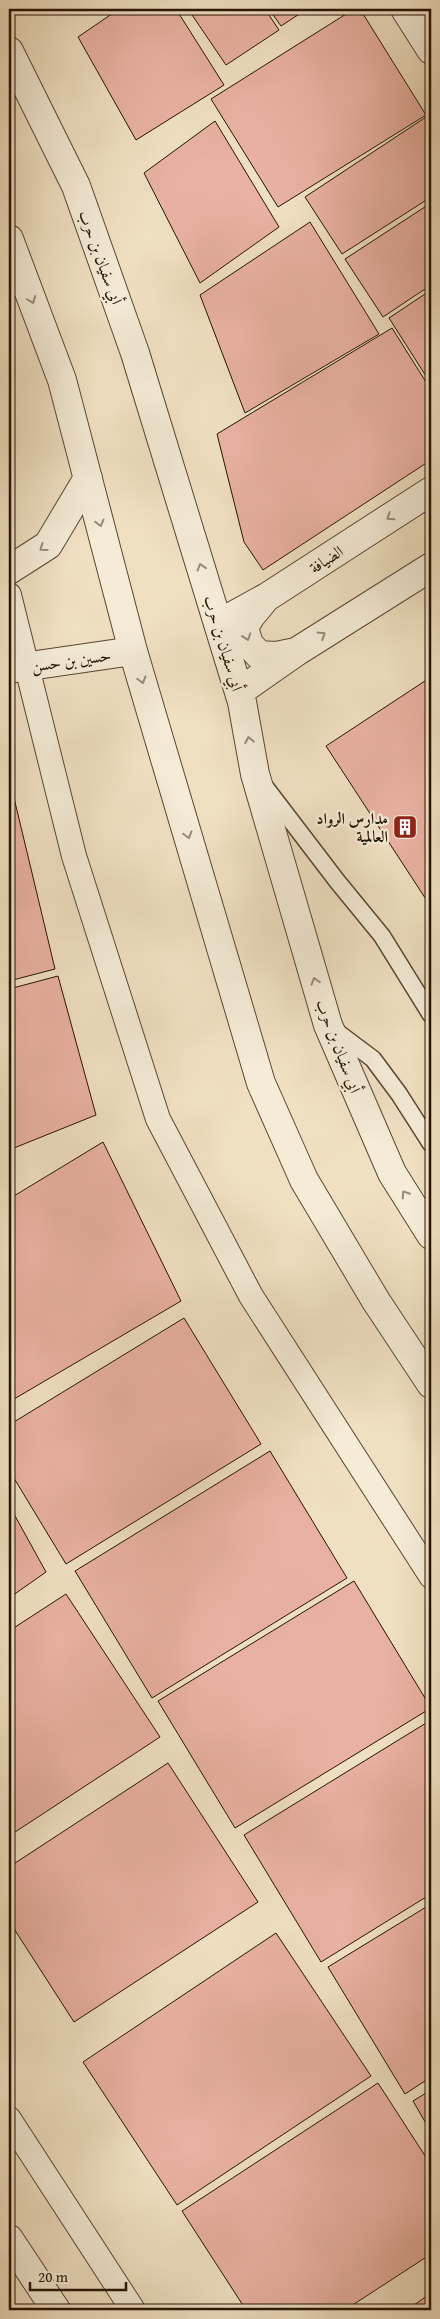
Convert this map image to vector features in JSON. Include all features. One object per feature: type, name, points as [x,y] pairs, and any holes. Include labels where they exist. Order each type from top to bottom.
[{"type":"street","points":[[405,9],[431,50]]},
{"type":"street","name":"أبي سفيان بن حرب","points":[[9,51],[76,186],[134,353],[239,692],[255,774],[328,1025],[392,1173],[431,1236]]},
{"type":"street","points":[[9,238],[62,380],[133,651],[261,1083],[304,1180],[376,1301],[428,1374]]},
{"type":"street","points":[[9,570],[48,545],[88,478]]},
{"type":"street","name":"الضيافة","points":[[218,624],[267,596],[431,491]]},
{"type":"street","points":[[239,692],[296,652],[431,567]]},
{"type":"street","points":[[9,595],[18,668],[74,856],[158,1119],[252,1296],[431,1576]]},
{"type":"street","points":[[267,596],[250,617],[244,628],[249,644],[259,655],[276,656],[296,652]]},
{"type":"street","name":"حسين بن حسن","points":[[18,668],[133,651]]},
{"type":"street","points":[[9,2119],[133,2310]]},
{"type":"street","points":[[9,2239],[56,2310]]},
{"type":"lane","points":[[255,774],[336,882],[382,936],[431,1015]]},
{"type":"lane","points":[[328,1025],[373,1059],[399,1094],[431,1144]]},
{"type":"building","points":[[119,9],[176,9],[224,85],[136,140],[78,37]]},
{"type":"building","points":[[188,9],[265,9],[279,30],[226,65]]},
{"type":"building","points":[[269,9],[307,9],[281,26]]},
{"type":"building","points":[[354,9],[360,9],[426,115],[278,207],[211,99]]},
{"type":"building","points":[[426,117],[431,125],[431,197],[342,254],[305,197]]},
{"type":"building","points":[[215,121],[279,227],[200,283],[144,173]]},
{"type":"building","points":[[431,203],[431,285],[383,317],[345,259]]},
{"type":"building","points":[[310,222],[379,334],[245,413],[200,295]]},
{"type":"building","points":[[431,290],[431,384],[389,318]]},
{"type":"building","points":[[392,328],[431,390],[431,460],[263,570],[244,542],[217,434]]},
{"type":"building","name":"مدارس الرواد العالمية","points":[[431,677],[431,907],[326,746]]},
{"type":"building","points":[[9,777],[55,969],[9,981]]},
{"type":"building","points":[[58,976],[96,1115],[9,1150],[9,989]]},
{"type":"building","points":[[103,1142],[181,1301],[9,1402],[9,1199]]},
{"type":"building","points":[[184,1318],[261,1444],[66,1564],[9,1470],[9,1425]]},
{"type":"building","points":[[270,1451],[347,1578],[152,1698],[75,1571]]},
{"type":"building","points":[[9,1505],[46,1572],[9,1598]]},
{"type":"building","points":[[354,1581],[431,1708],[235,1828],[158,1701]]},
{"type":"building","points":[[66,1594],[160,1737],[9,1836],[9,1631]]},
{"type":"building","points":[[431,1720],[431,1894],[321,1962],[244,1835]]},
{"type":"building","points":[[168,1763],[258,1902],[74,2022],[9,1921],[9,1867]]},
{"type":"building","points":[[431,1904],[431,2077],[405,2094],[328,1967]]},
{"type":"building","points":[[276,1933],[371,2076],[177,2205],[83,2062]]},
{"type":"building","points":[[378,2083],[431,2165],[431,2254],[345,2310],[246,2310],[182,2211]]},
{"type":"building","points":[[431,2090],[431,2132],[413,2101]]},
{"type":"building","points":[[431,2293],[431,2310],[407,2310]]},
{"type":"place","name":"مدارس الرواد العالمية","points":[[405,827]]}]
